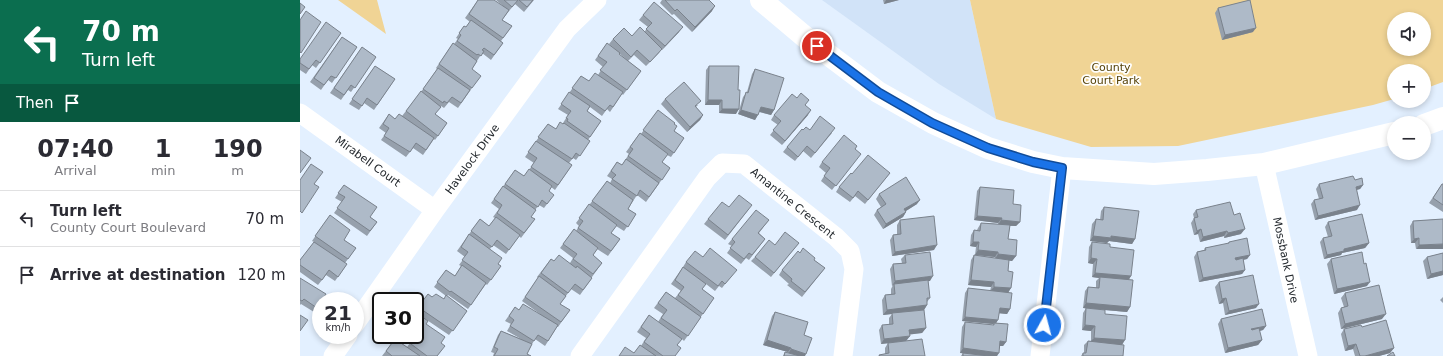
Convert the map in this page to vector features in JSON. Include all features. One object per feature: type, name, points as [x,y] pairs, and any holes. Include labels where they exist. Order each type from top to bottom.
[{"type":"street","name":"Havelock Drive","points":[[364,311],[435,210],[567,29],[597,0]]},
{"type":"street","points":[[761,0],[805,37],[878,92],[932,123],[988,148],[1033,162],[1062,168],[1154,174],[1264,164],[1387,136]]},
{"type":"street","name":"Mirabell Court","points":[[300,113],[435,210]]},
{"type":"street","points":[[1431,122],[1443,118]]},
{"type":"street","name":"Amantine Crescent","points":[[580,356],[707,178],[722,163],[744,164],[836,237],[850,251],[854,269],[843,356]]},
{"type":"street","name":"Mossbank Drive","points":[[1264,164],[1308,356]]},
{"type":"street","points":[[1040,356],[1062,168]]},
{"type":"street","points":[[333,356],[342,344]]},
{"type":"shaded area","points":[[822,0],[970,0],[996,119],[939,84]]},
{"type":"green space","points":[[338,0],[377,0],[386,34]]},
{"type":"green space","name":"County Court Park","points":[[970,0],[1443,0],[1443,82],[1431,86],[1431,64],[1387,64],[1387,101],[1373,105],[1178,146],[1091,147],[996,119]]},
{"type":"building","points":[[478,0],[494,0],[509,10],[502,20],[512,26],[503,38],[469,14]]},
{"type":"building","points":[[504,0],[518,0],[512,7]]},
{"type":"building","points":[[519,0],[533,0],[527,7]]},
{"type":"building","points":[[665,0],[709,0],[715,6],[695,27],[677,9],[675,11]]},
{"type":"building","points":[[1250,0],[1256,28],[1225,35],[1218,8]]},
{"type":"building","points":[[654,2],[683,27],[665,46],[646,29],[652,23],[643,15]]},
{"type":"building","points":[[300,3],[305,7],[300,14]]},
{"type":"building","points":[[306,11],[321,22],[301,53],[300,20]]},
{"type":"building","points":[[471,20],[503,43],[494,55],[484,48],[481,56],[478,54],[477,55],[457,41],[461,35],[459,33]]},
{"type":"building","points":[[326,22],[341,33],[320,63],[316,60],[309,69],[300,63],[300,59]]},
{"type":"building","points":[[640,27],[662,49],[650,62],[637,50],[631,57],[613,39],[624,28],[632,36]]},
{"type":"building","points":[[342,37],[357,47],[336,78],[331,76],[324,85],[314,78]]},
{"type":"building","points":[[453,43],[477,61],[472,69],[481,76],[472,88],[439,64]]},
{"type":"building","points":[[607,43],[641,71],[627,90],[600,70],[607,62],[598,56]]},
{"type":"building","points":[[362,47],[376,57],[355,88],[351,85],[344,95],[334,88]]},
{"type":"building","points":[[375,66],[395,79],[377,105],[367,98],[362,106],[352,99]]},
{"type":"building","points":[[709,66],[739,66],[739,109],[722,109],[722,100],[708,100]]},
{"type":"building","points":[[438,68],[470,90],[461,103],[452,97],[447,103],[444,101],[443,103],[423,89]]},
{"type":"building","points":[[755,69],[784,78],[774,110],[761,107],[758,115],[741,110]]},
{"type":"building","points":[[595,73],[623,92],[613,107],[610,105],[605,111],[572,88],[581,76],[589,81]]},
{"type":"building","points":[[684,82],[701,101],[695,106],[703,115],[690,127],[665,99]]},
{"type":"building","points":[[421,91],[441,107],[435,114],[447,123],[438,136],[406,111]]},
{"type":"building","points":[[569,92],[590,106],[587,111],[601,121],[590,137],[567,121],[568,119],[566,118],[571,111],[561,104]]},
{"type":"building","points":[[801,93],[809,100],[805,105],[811,110],[785,141],[773,130],[781,121],[774,115],[792,94],[797,98]]},
{"type":"building","points":[[658,110],[675,123],[674,124],[677,126],[674,131],[684,138],[674,153],[643,130]]},
{"type":"building","points":[[389,114],[395,119],[399,114],[434,138],[426,150],[416,143],[410,152],[384,136],[389,128],[383,124]]},
{"type":"building","points":[[820,116],[835,128],[815,153],[807,146],[798,157],[787,147],[802,129],[803,130],[806,127],[810,130]]},
{"type":"building","points":[[560,122],[563,124],[564,123],[590,141],[580,156],[576,153],[572,159],[538,137],[548,124],[556,129]]},
{"type":"building","points":[[640,133],[668,154],[662,162],[670,168],[662,180],[628,156],[633,149],[630,147]]},
{"type":"building","points":[[844,135],[857,146],[855,149],[861,154],[836,186],[824,176],[830,168],[822,162]]},
{"type":"building","points":[[536,141],[572,165],[558,185],[531,167],[537,158],[528,152]]},
{"type":"building","points":[[300,150],[311,158],[300,173]]},
{"type":"building","points":[[868,155],[890,173],[868,200],[858,191],[853,198],[839,187]]},
{"type":"building","points":[[626,159],[659,183],[649,197],[640,190],[637,196],[612,179],[616,175],[611,171],[617,162],[622,165]]},
{"type":"building","points":[[311,164],[323,172],[314,184],[319,187],[302,213],[300,211],[300,180]]},
{"type":"building","points":[[529,169],[552,186],[549,191],[554,195],[547,204],[542,200],[538,207],[505,184],[515,170],[524,176]]},
{"type":"building","points":[[1353,176],[1355,180],[1362,178],[1363,185],[1356,187],[1360,205],[1318,216],[1314,200],[1323,198],[1319,184]]},
{"type":"building","points":[[906,177],[920,200],[904,209],[906,212],[886,224],[877,210],[886,204],[879,194]]},
{"type":"building","points":[[607,181],[633,200],[628,209],[636,214],[628,227],[592,201]]},
{"type":"building","points":[[1443,184],[1443,205],[1433,198]]},
{"type":"building","points":[[344,185],[377,207],[370,217],[377,222],[370,231],[337,208],[345,197],[338,193]]},
{"type":"building","points":[[503,186],[536,210],[531,217],[535,219],[524,233],[497,213],[502,205],[494,199]]},
{"type":"building","points":[[980,187],[1014,190],[1013,204],[1021,205],[1020,222],[1001,220],[1002,218],[977,216]]},
{"type":"building","points":[[739,195],[752,205],[728,235],[708,219],[722,202],[729,207]]},
{"type":"building","points":[[1230,202],[1234,215],[1240,213],[1245,229],[1228,233],[1227,231],[1203,237],[1201,229],[1197,231],[1194,218],[1198,217],[1196,210]]},
{"type":"building","points":[[589,204],[617,225],[611,233],[620,239],[611,251],[578,228],[583,221],[579,218]]},
{"type":"building","points":[[1104,207],[1139,211],[1135,239],[1111,236],[1111,238],[1093,236],[1096,219],[1103,220]]},
{"type":"building","points":[[756,210],[769,220],[758,233],[765,239],[752,255],[749,253],[744,259],[730,248],[735,242],[732,239]]},
{"type":"building","points":[[1362,214],[1369,243],[1327,255],[1323,238],[1332,236],[1328,222]]},
{"type":"building","points":[[330,215],[350,230],[344,240],[356,248],[348,259],[315,236]]},
{"type":"building","points":[[934,216],[937,245],[895,252],[893,235],[901,234],[900,220]]},
{"type":"building","points":[[496,217],[520,235],[509,250],[497,240],[492,247],[471,231],[480,219],[489,226]]},
{"type":"building","points":[[1443,219],[1443,244],[1419,245],[1419,238],[1414,239],[1413,221]]},
{"type":"building","points":[[981,223],[1010,225],[1008,239],[1017,240],[1016,256],[978,250],[979,242],[973,242],[974,230],[980,231]]},
{"type":"building","points":[[574,229],[598,248],[593,255],[602,263],[593,274],[573,259],[577,254],[563,244]]},
{"type":"building","points":[[785,232],[799,243],[774,273],[755,257],[769,240],[775,245]]},
{"type":"building","points":[[469,234],[502,258],[498,264],[501,266],[491,280],[462,260],[468,252],[461,247]]},
{"type":"building","points":[[1247,238],[1250,255],[1235,258],[1236,260],[1243,258],[1245,270],[1203,278],[1197,252],[1206,250],[1205,248]]},
{"type":"building","points":[[314,242],[347,264],[338,277],[329,270],[322,280],[300,265],[300,260]]},
{"type":"building","points":[[1092,242],[1110,244],[1110,247],[1134,250],[1131,276],[1095,273],[1097,259],[1091,258]]},
{"type":"building","points":[[710,248],[737,270],[725,284],[722,281],[718,286],[686,262],[695,251],[703,257]]},
{"type":"building","points":[[803,248],[815,258],[814,260],[825,268],[805,292],[791,281],[792,279],[782,270],[798,251],[800,253]]},
{"type":"building","points":[[930,252],[933,276],[895,281],[893,264],[906,263],[905,255]]},
{"type":"building","points":[[1362,252],[1370,282],[1337,289],[1331,259]]},
{"type":"building","points":[[1443,253],[1443,271],[1431,274],[1427,257]]},
{"type":"building","points":[[559,255],[576,268],[577,266],[592,278],[583,290],[575,284],[568,293],[541,273],[551,259],[554,261]]},
{"type":"building","points":[[974,255],[1009,260],[1008,271],[1013,272],[1011,288],[994,287],[994,282],[971,280]]},
{"type":"building","points":[[462,265],[486,283],[471,305],[437,282],[446,270],[455,276]]},
{"type":"building","points":[[683,267],[706,284],[702,289],[714,298],[703,314],[678,295],[684,287],[675,280]]},
{"type":"building","points":[[1253,275],[1259,304],[1229,311],[1226,298],[1222,299],[1219,282]]},
{"type":"building","points":[[539,276],[566,296],[560,304],[570,310],[561,322],[525,297]]},
{"type":"building","points":[[1100,277],[1133,280],[1130,307],[1086,303],[1088,287],[1099,288]]},
{"type":"building","points":[[300,278],[323,292],[312,292],[312,305],[304,299],[302,301],[300,300]]},
{"type":"building","points":[[928,280],[930,298],[927,298],[927,305],[887,310],[885,295],[895,294],[894,284]]},
{"type":"building","points":[[1379,285],[1386,314],[1345,324],[1341,308],[1348,306],[1345,293]]},
{"type":"building","points":[[968,288],[1012,293],[1010,309],[1000,308],[998,320],[965,317]]},
{"type":"building","points":[[666,292],[701,317],[688,336],[661,318],[667,310],[658,303]]},
{"type":"building","points":[[428,294],[432,297],[436,294],[444,299],[446,295],[467,311],[453,331],[424,311],[424,299]]},
{"type":"building","points":[[523,304],[558,325],[548,341],[538,335],[534,341],[510,326],[514,320],[509,316],[515,307],[519,310]]},
{"type":"building","points":[[1086,308],[1105,310],[1105,314],[1127,316],[1125,340],[1094,338],[1095,326],[1085,325]]},
{"type":"building","points":[[1262,309],[1266,326],[1251,329],[1259,328],[1262,340],[1228,348],[1221,319]]},
{"type":"building","points":[[924,310],[926,328],[909,330],[910,336],[884,339],[882,325],[893,324],[892,313]]},
{"type":"building","points":[[775,312],[808,322],[804,335],[812,338],[806,354],[767,340]]},
{"type":"building","points":[[300,315],[308,320],[300,331]]},
{"type":"building","points":[[649,315],[682,339],[677,345],[681,348],[675,356],[663,356],[644,342],[650,334],[641,327]]},
{"type":"building","points":[[424,318],[428,321],[426,324],[445,337],[441,343],[445,346],[437,356],[427,356],[411,344],[424,344]]},
{"type":"building","points":[[1386,320],[1394,348],[1360,356],[1356,344],[1348,346],[1344,329],[1361,325],[1362,327]]},
{"type":"building","points":[[965,322],[994,325],[994,323],[1008,324],[1006,342],[1000,341],[999,353],[963,348]]},
{"type":"building","points":[[501,331],[532,344],[527,354],[531,356],[494,356],[498,349],[494,347]]},
{"type":"building","points":[[922,339],[925,356],[879,355],[889,353],[888,343]]},
{"type":"building","points":[[1088,341],[1124,345],[1123,356],[1083,356],[1083,353],[1086,353]]},
{"type":"building","points":[[391,344],[402,344],[420,356],[392,356],[386,351]]},
{"type":"building","points":[[640,345],[656,356],[619,356],[625,347],[634,353]]},
{"type":"building","points":[[785,352],[800,356],[784,356]]},
{"type":"building","points":[[1393,352],[1395,356],[1387,356]]},
{"type":"building","points":[[963,353],[989,356],[963,356]]},
{"type":"route","points":[[817,46],[878,92],[932,123],[988,148],[1033,162],[1062,168],[1044,325]]}]
